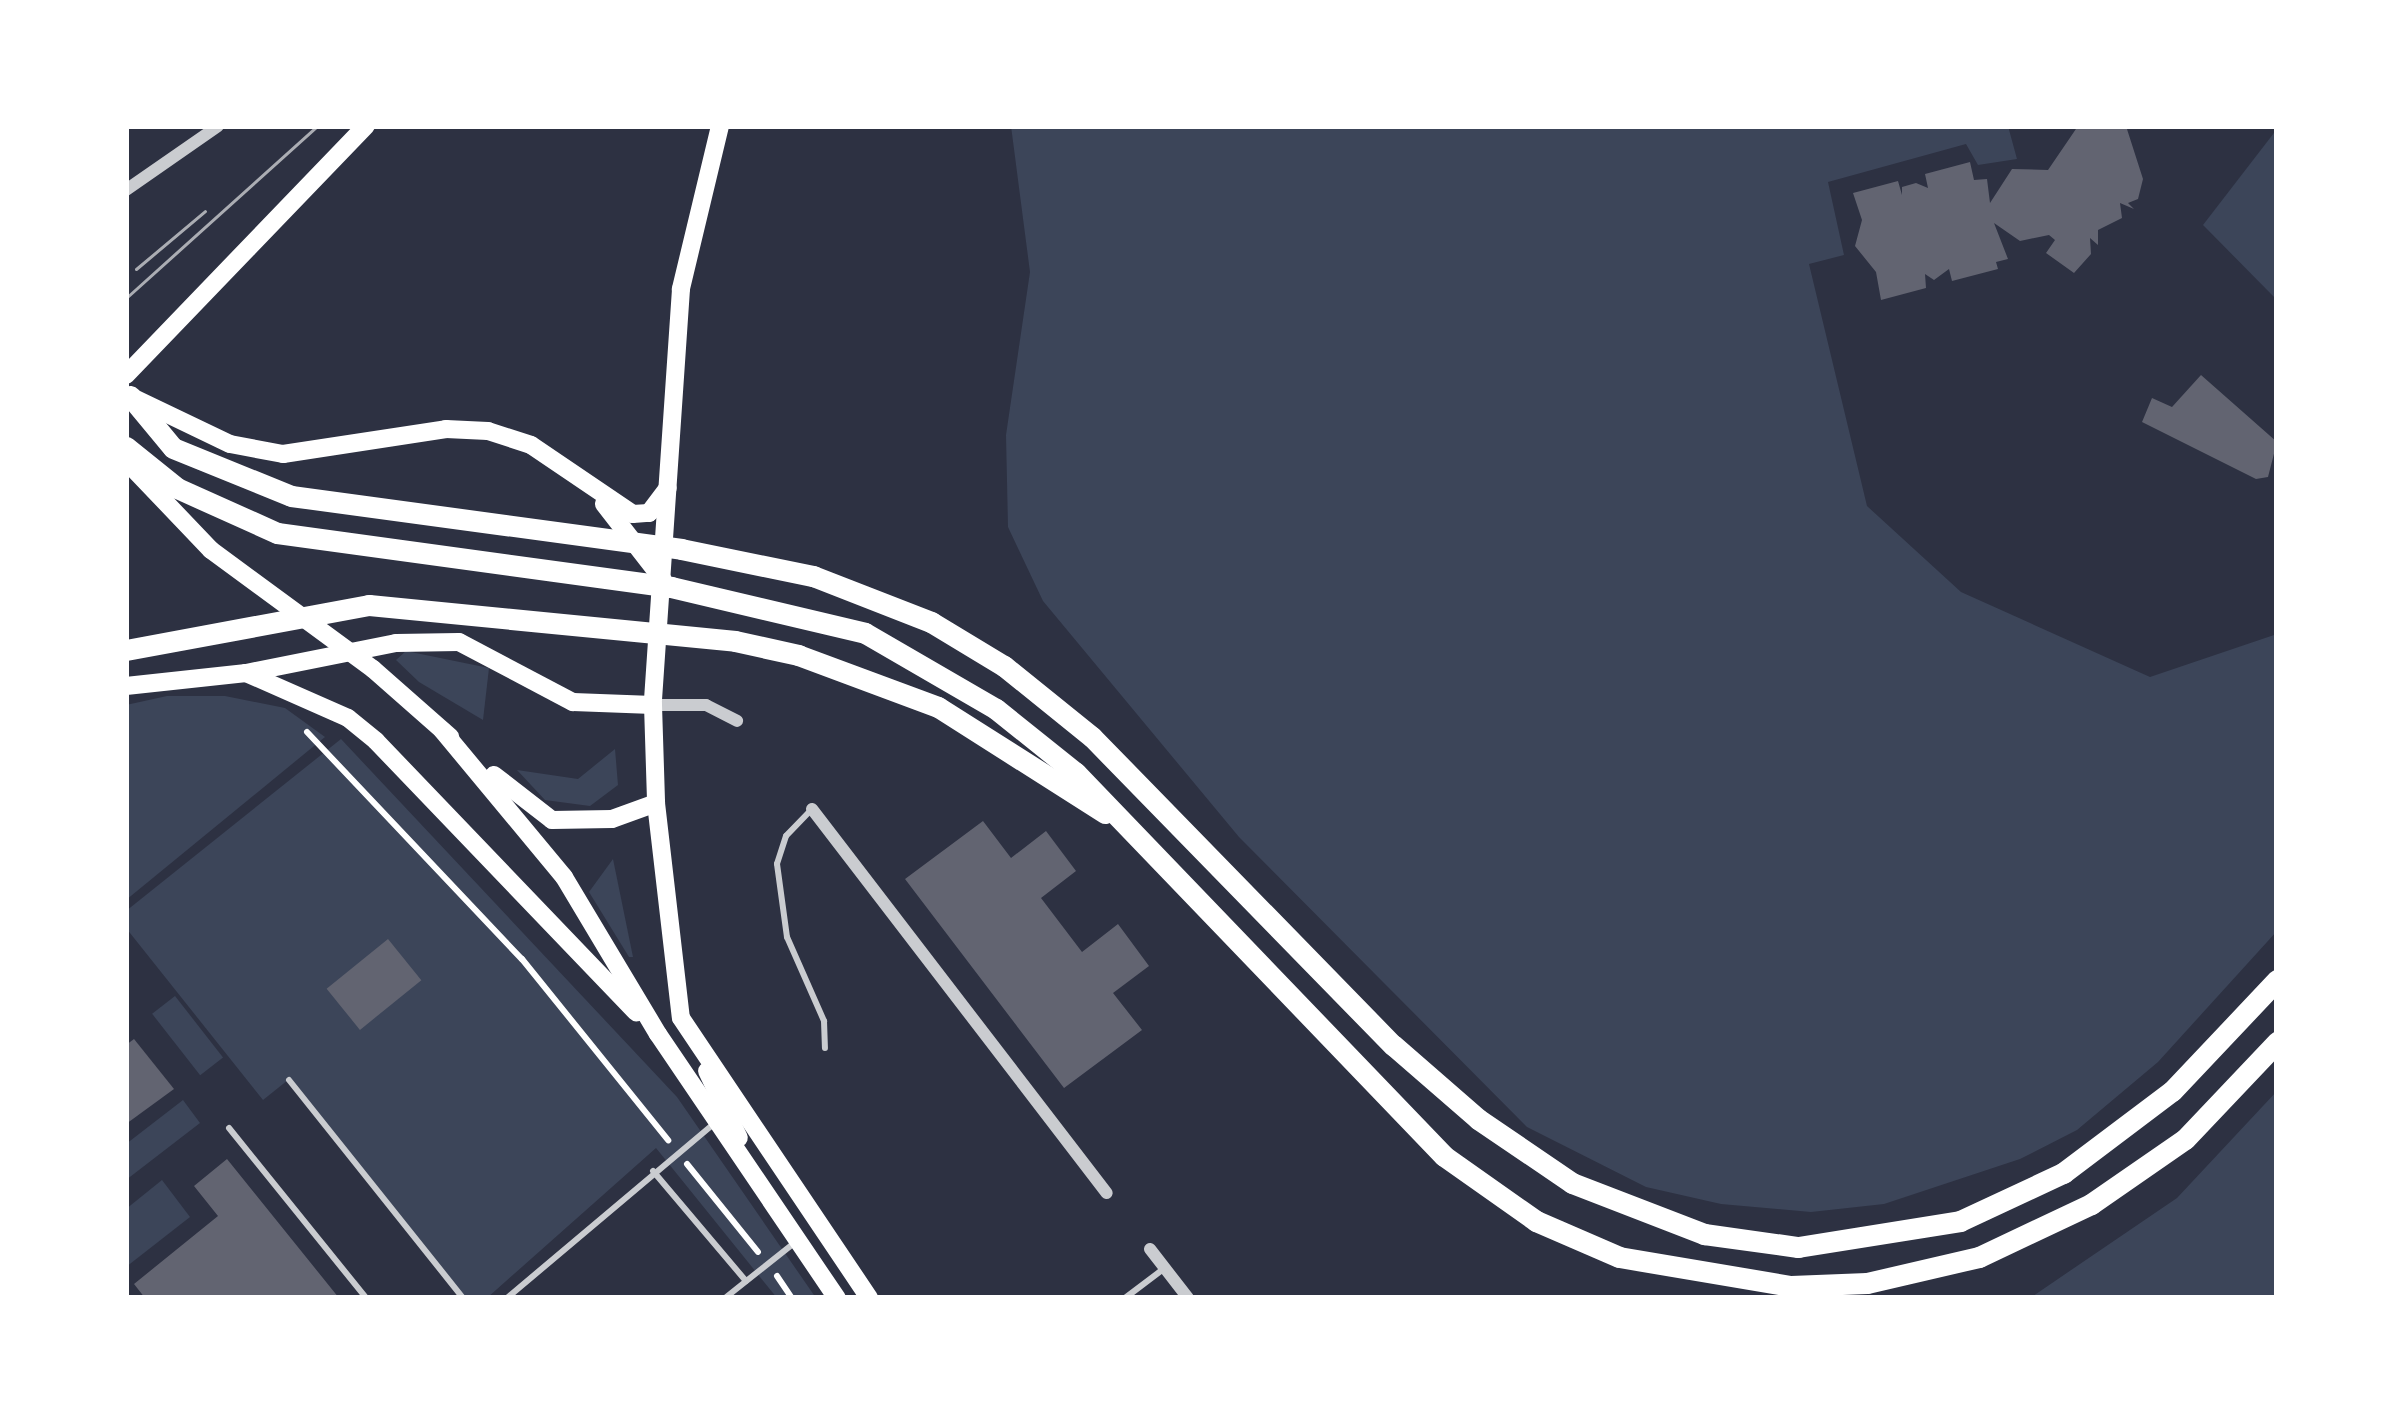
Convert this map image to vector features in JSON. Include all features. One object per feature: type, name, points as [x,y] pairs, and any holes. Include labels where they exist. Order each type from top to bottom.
[{"type":"highway","points":[[129,380],[173,448],[292,496],[681,549],[814,576],[931,622],[1004,666],[1091,737],[1393,1045],[1478,1119],[1572,1183],[1705,1234],[1798,1246],[1960,1221],[2063,1173],[2173,1091],[2277,980]]},
{"type":"highway","points":[[126,447],[177,488],[277,533],[671,587],[810,615],[865,633],[997,709],[1121,822],[1444,1156],[1536,1221],[1618,1256],[1717,1279],[1867,1283],[1979,1257],[2091,1204],[2185,1139],[2277,1042]]},
{"type":"highway","points":[[126,650],[369,605],[550,620],[798,656],[938,707],[1121,822]]},
{"type":"main road","points":[[366,126],[129,380],[230,444],[283,454],[446,429],[531,445],[617,506],[649,513],[666,497],[672,467]]},
{"type":"main road","points":[[720,126],[681,289],[653,704],[656,803],[682,1018],[766,1196]]},
{"type":"main road","points":[[126,461],[211,550],[412,704],[552,820],[612,819],[656,803]]},
{"type":"main road","points":[[582,479],[664,574]]},
{"type":"main road","points":[[126,686],[246,673],[396,643],[459,642],[573,702],[653,704]]},
{"type":"main road","points":[[246,673],[348,718],[376,741],[658,1034]]},
{"type":"main road","points":[[442,730],[564,877],[658,1034],[836,1298]]},
{"type":"main road","points":[[682,1018],[869,1298]]},
{"type":"street","points":[[126,190],[218,126]]},
{"type":"street","points":[[653,704],[706,705],[736,721]]},
{"type":"street","points":[[812,809],[1107,1193]]},
{"type":"street","points":[[1150,1249],[1188,1298]]},
{"type":"lane","points":[[812,809],[786,836],[777,864],[787,938],[824,1021],[825,1048]]},
{"type":"lane","points":[[289,1080],[463,1298]]},
{"type":"lane","points":[[507,1298],[717,1122]]},
{"type":"lane","points":[[229,1128],[365,1298]]},
{"type":"lane","points":[[653,1171],[746,1281]]},
{"type":"lane","points":[[725,1298],[797,1241]]},
{"type":"lane","points":[[1125,1298],[1165,1268]]},
{"type":"path","points":[[307,732],[522,959],[792,1298]]},
{"type":"shaded area","points":[[1011,126],[2008,126],[2017,159],[1978,165],[1966,144],[1828,182],[1844,255],[1809,264],[1867,506],[1961,592],[2150,677],[2277,634],[2277,931],[2158,1062],[2077,1130],[2020,1159],[1884,1204],[1811,1212],[1721,1204],[1646,1187],[1527,1127],[1239,837],[1043,601],[1008,527],[1006,435],[1030,272]]},
{"type":"shaded area","points":[[2277,129],[2277,300],[2203,225]]},
{"type":"shaded area","points":[[406,651],[489,668],[483,720],[419,682],[396,660]]},
{"type":"shaded area","points":[[167,696],[225,696],[285,708],[325,737],[126,900],[126,705]]},
{"type":"shaded area","points":[[341,739],[677,1097],[816,1298],[777,1298],[656,1148],[487,1298],[463,1298],[288,1080],[263,1100],[126,928],[126,911]]},
{"type":"shaded area","points":[[615,749],[618,785],[590,806],[545,800],[517,770],[578,779]]},
{"type":"shaded area","points":[[613,859],[633,957],[589,892]]},
{"type":"shaded area","points":[[175,996],[223,1057],[200,1075],[152,1014]]},
{"type":"shaded area","points":[[2277,1091],[2277,1298],[2030,1298],[2177,1198]]},
{"type":"shaded area","points":[[183,1100],[200,1123],[126,1180],[126,1144]]},
{"type":"shaded area","points":[[162,1180],[190,1217],[126,1267],[126,1209]]},
{"type":"building","points":[[2078,126],[2126,126],[2143,179],[2138,199],[2128,203],[2134,209],[2120,203],[2122,218],[2098,230],[2098,245],[2090,238],[2091,254],[2074,273],[2046,253],[2055,240],[2049,235],[2020,241],[1994,223],[2008,259],[1996,262],[1998,269],[1952,281],[1949,269],[1934,280],[1925,274],[1926,288],[1881,300],[1876,272],[1855,246],[1862,220],[1853,193],[1898,181],[1902,195],[1902,187],[1916,183],[1928,188],[1925,174],[1970,162],[1974,180],[1987,179],[1990,203],[2012,169],[2048,170]]},
{"type":"building","points":[[2201,375],[2277,442],[2268,477],[2256,479],[2142,422],[2152,398],[2172,407]]},
{"type":"building","points":[[983,821],[1011,858],[1046,831],[1076,871],[1041,898],[1082,952],[1118,924],[1149,966],[1113,993],[1142,1030],[1064,1088],[905,879]]},
{"type":"building","points":[[388,939],[421,980],[360,1030],[327,989]]},
{"type":"building","points":[[134,1039],[174,1089],[126,1124],[126,1045]]},
{"type":"building","points":[[227,1159],[339,1298],[145,1298],[134,1284],[218,1216],[194,1186]]},
{"type":"tram line","points":[[126,298],[317,126]]},
{"type":"tram line","points":[[136,269],[205,211]]}]
